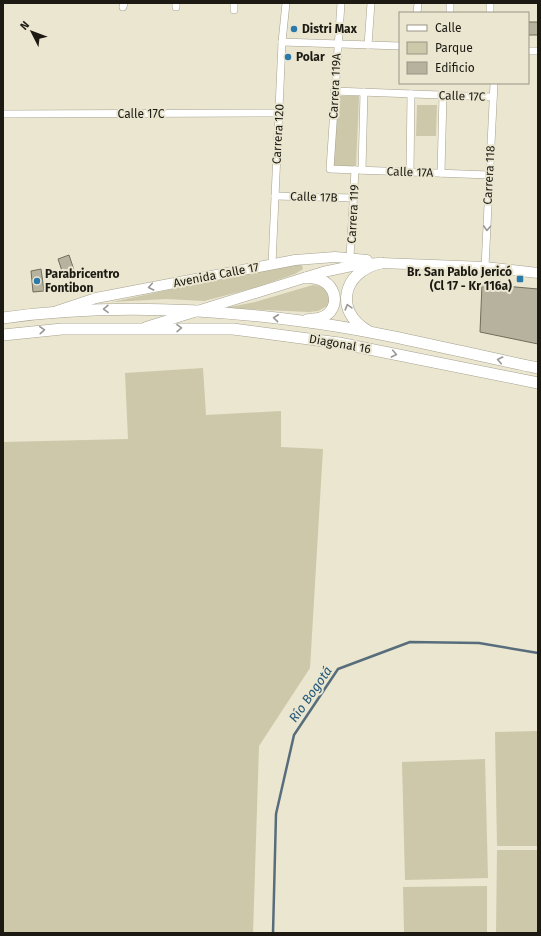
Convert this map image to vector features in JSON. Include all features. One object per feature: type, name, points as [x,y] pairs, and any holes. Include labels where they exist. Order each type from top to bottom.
[{"type":"main road","name":"Avenida Calle 17","points":[[54,312],[96,298],[303,259],[350,257],[380,263]]},
{"type":"main road","points":[[302,321],[321,318],[328,313],[334,298],[333,290],[325,281],[314,277],[305,278],[308,270],[303,259]]},
{"type":"main road","name":"Avenida Calle 17","points":[[3,335],[44,330],[140,329],[342,267],[380,263],[485,267],[538,273]]},
{"type":"main road","points":[[374,334],[360,326],[353,319],[347,306],[347,291],[356,274],[364,268],[380,263]]},
{"type":"main road","name":"Avenida Calle 17","points":[[3,318],[54,312],[110,309],[201,310]]},
{"type":"main road","name":"Diagonal 16","points":[[201,310],[302,321],[374,334],[538,368]]},
{"type":"main road","name":"Diagonal 16","points":[[140,329],[233,329],[300,337],[353,346],[538,383]]},
{"type":"street","name":"Carrera 120","points":[[272,264],[282,42],[286,3]]},
{"type":"street","name":"Carrera 119A","points":[[330,169],[337,44],[341,3]]},
{"type":"street","points":[[368,45],[371,3]]},
{"type":"street","points":[[282,42],[399,46]]},
{"type":"street","name":"Carrera 118","points":[[485,267],[494,84]]},
{"type":"street","name":"Calle 17C","points":[[334,91],[493,97]]},
{"type":"street","name":"Carrera 119","points":[[350,257],[353,198],[358,170],[364,92]]},
{"type":"street","points":[[410,172],[411,94]]},
{"type":"street","points":[[441,173],[443,95]]},
{"type":"street","name":"Calle 17C","points":[[3,114],[279,113]]},
{"type":"street","name":"Calle 17A","points":[[330,169],[489,176]]},
{"type":"street","name":"Calle 17B","points":[[275,196],[353,198]]},
{"type":"green space","points":[[337,96],[359,96],[356,167],[333,166]]},
{"type":"green space","points":[[417,105],[437,105],[436,136],[416,136]]},
{"type":"green space","points":[[298,264],[302,265],[303,269],[295,274],[254,288],[204,301],[166,299],[112,302],[228,277]]},
{"type":"green space","points":[[313,285],[325,287],[331,300],[327,306],[318,311],[309,312],[225,308],[255,302]]},
{"type":"green space","points":[[203,368],[206,415],[281,411],[281,447],[323,449],[310,668],[259,746],[253,933],[3,933],[3,442],[128,439],[125,373]]},
{"type":"green space","points":[[538,731],[538,846],[497,846],[495,732]]},
{"type":"green space","points":[[485,759],[488,878],[405,880],[402,762]]},
{"type":"green space","points":[[497,850],[538,850],[538,933],[496,933]]},
{"type":"green space","points":[[487,886],[487,933],[404,933],[403,887]]},
{"type":"building","points":[[529,22],[538,22],[538,35],[529,35]]},
{"type":"building","points":[[69,255],[75,273],[64,277],[58,259]]},
{"type":"building","name":"Parabricentro Fontibon","points":[[41,269],[44,291],[33,292],[31,271]]},
{"type":"building","points":[[482,284],[538,289],[538,344],[480,332]]},
{"type":"waterway","name":"Río Bogotá","points":[[273,933],[276,814],[294,735],[338,669],[410,642],[479,643],[538,653]]},
{"type":"place","name":"Distri Max","points":[[294,29]]},
{"type":"place","name":"Polar","points":[[288,57]]},
{"type":"place","name":"Br. San Pablo Jericó (Cl 17 - Kr 116a)","points":[[520,279]]},
{"type":"place","name":"Parabricentro Fontibon","points":[[37,281]]}]
